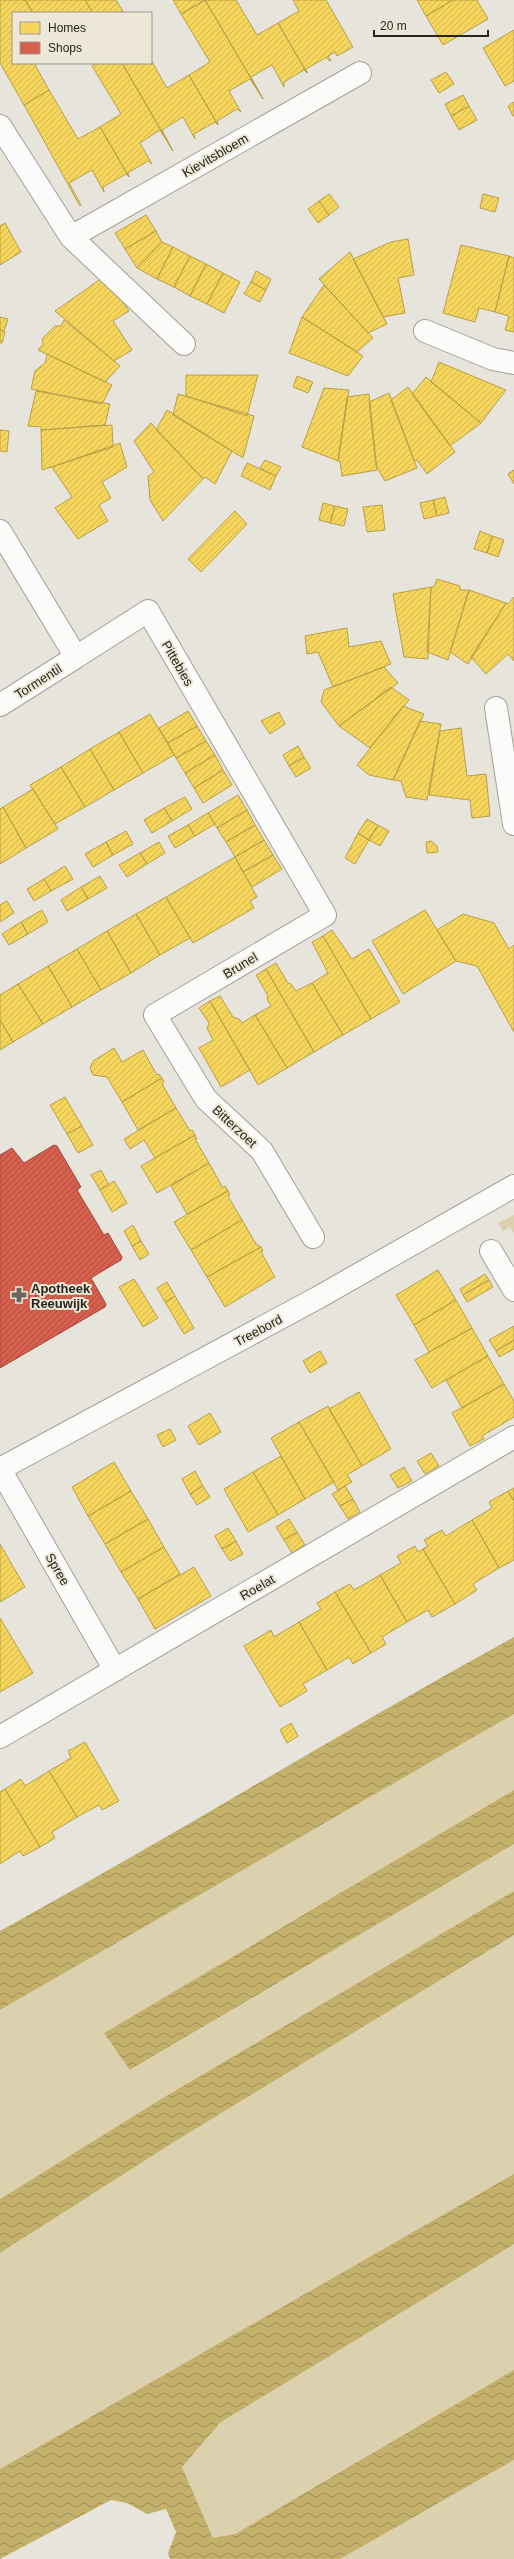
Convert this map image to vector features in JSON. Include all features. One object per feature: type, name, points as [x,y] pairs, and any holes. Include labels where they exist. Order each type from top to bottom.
[{"type":"street","name":"Kievitsbloem","points":[[71,237],[360,73]]},
{"type":"street","points":[[0,126],[71,237],[184,344]]},
{"type":"street","points":[[425,331],[493,359],[514,363]]},
{"type":"street","points":[[0,531],[76,657]]},
{"type":"street","name":"Pittebies","points":[[76,657],[148,611],[325,914]]},
{"type":"street","name":"Tormentil","points":[[0,705],[76,657]]},
{"type":"street","points":[[496,708],[514,824]]},
{"type":"street","name":"Brunel","points":[[155,1015],[325,914]]},
{"type":"street","name":"Bitterzoet","points":[[155,1015],[206,1099],[262,1151],[313,1237]]},
{"type":"street","name":"Treebord","points":[[0,1469],[319,1297],[514,1186]]},
{"type":"street","points":[[491,1251],[514,1290]]},
{"type":"street","name":"Roelat","points":[[0,1737],[514,1437]]},
{"type":"street","name":"Spree","points":[[0,1469],[115,1670]]},
{"type":"shaded area","points":[[514,1215],[514,1233],[510,1227],[503,1231],[498,1223]]},
{"type":"shaded area","points":[[514,1714],[514,1790],[104,2033],[131,2070],[514,1844],[514,1891],[166,2096],[0,2199],[0,2010]]},
{"type":"shaded area","points":[[514,1935],[514,2174],[0,2469],[0,2253],[174,2142]]},
{"type":"shaded area","points":[[514,2244],[514,2370],[235,2534],[213,2538],[182,2467],[221,2422]]},
{"type":"shaded area","points":[[514,2460],[514,2559],[340,2559]]},
{"type":"water","points":[[514,1637],[514,1714],[0,2010],[0,1931]]},
{"type":"water","points":[[514,1790],[514,1844],[130,2070],[104,2033]]},
{"type":"water","points":[[514,1891],[514,1935],[174,2142],[0,2253],[0,2199],[166,2096]]},
{"type":"water","points":[[514,2174],[514,2244],[221,2422],[182,2467],[213,2538],[235,2534],[514,2370],[514,2460],[340,2559],[170,2559],[168,2553],[176,2532],[166,2509],[147,2514],[127,2503],[111,2500],[0,2559],[0,2469]]},
{"type":"building: Homes","points":[[0,0],[25,0],[32,12],[12,12],[12,64],[35,64],[49,90],[24,105],[0,63]]},
{"type":"building: Homes","points":[[25,0],[85,0],[92,12],[32,12]]},
{"type":"building: Homes","points":[[85,0],[116,0],[123,12],[92,12]]},
{"type":"building: Homes","points":[[173,0],[205,0],[181,14]]},
{"type":"building: Homes","points":[[205,0],[236,0],[257,35],[278,23],[307,73],[304,70],[284,82],[284,87],[272,65],[251,77],[263,99]]},
{"type":"building: Homes","points":[[205,0],[263,99],[250,79],[229,91],[241,112],[237,109],[217,121],[218,125],[189,75],[210,62],[181,14]]},
{"type":"building: Homes","points":[[293,0],[326,0],[353,47],[337,56],[335,52],[328,56],[331,60],[329,61],[327,57],[306,69],[307,73],[278,23],[299,11]]},
{"type":"building: Homes","points":[[417,0],[453,0],[426,16]]},
{"type":"building: Homes","points":[[453,0],[477,0],[488,19],[443,45],[426,16]]},
{"type":"building: Homes","points":[[514,30],[514,81],[505,86],[483,48]]},
{"type":"building: Homes","points":[[152,62],[167,88],[189,75],[218,125],[215,122],[194,134],[195,139],[183,117],[162,130],[173,151],[123,64],[152,64]]},
{"type":"building: Homes","points":[[95,64],[123,64],[173,151],[160,130],[140,143],[152,164],[148,161],[128,173],[129,177],[100,127],[121,114],[92,66]]},
{"type":"building: Homes","points":[[446,72],[454,84],[439,93],[431,80]]},
{"type":"building: Homes","points":[[49,90],[78,139],[100,127],[129,177],[126,174],[103,187],[104,192],[92,170],[69,183],[81,205],[80,206],[24,105]]},
{"type":"building: Homes","points":[[463,95],[469,106],[451,116],[445,104]]},
{"type":"building: Homes","points":[[514,102],[514,116],[513,116],[508,106]]},
{"type":"building: Homes","points":[[469,106],[477,120],[459,130],[451,116]]},
{"type":"building: Homes","points":[[329,194],[339,207],[329,215],[319,201]]},
{"type":"building: Homes","points":[[483,194],[499,198],[495,212],[480,208]]},
{"type":"building: Homes","points":[[319,201],[329,215],[318,223],[308,209]]},
{"type":"building: Homes","points":[[146,215],[156,231],[125,249],[115,233]]},
{"type":"building: Homes","points":[[5,223],[21,252],[0,265],[0,226]]},
{"type":"building: Homes","points":[[156,231],[162,242],[137,268],[125,249]]},
{"type":"building: Homes","points":[[408,239],[414,275],[398,278],[405,313],[383,317],[353,259],[391,242]]},
{"type":"building: Homes","points":[[162,242],[173,247],[157,279],[137,268]]},
{"type":"building: Homes","points":[[461,245],[509,256],[495,312],[479,308],[475,322],[443,313]]},
{"type":"building: Homes","points":[[173,247],[190,256],[174,287],[157,279]]},
{"type":"building: Homes","points":[[350,252],[387,324],[368,333],[319,279]]},
{"type":"building: Homes","points":[[190,256],[206,264],[190,296],[174,287]]},
{"type":"building: Homes","points":[[509,256],[514,258],[514,332],[505,330],[509,316],[495,312]]},
{"type":"building: Homes","points":[[206,264],[223,273],[207,304],[190,296]]},
{"type":"building: Homes","points":[[256,271],[271,279],[266,290],[251,282]]},
{"type":"building: Homes","points":[[223,273],[240,282],[224,313],[207,304]]},
{"type":"building: Homes","points":[[105,276],[129,311],[113,321],[132,350],[114,361],[55,311]]},
{"type":"building: Homes","points":[[251,282],[266,290],[260,302],[244,294]]},
{"type":"building: Homes","points":[[324,285],[373,338],[357,352],[302,317]]},
{"type":"building: Homes","points":[[0,317],[8,319],[4,331],[0,330]]},
{"type":"building: Homes","points":[[302,317],[363,356],[348,376],[289,353]]},
{"type":"building: Homes","points":[[64,320],[120,366],[105,382],[38,350],[43,344],[42,339],[55,326],[61,326]]},
{"type":"building: Homes","points":[[0,330],[5,332],[2,343],[0,343]]},
{"type":"building: Homes","points":[[47,354],[112,385],[102,404],[31,389],[35,371],[45,363]]},
{"type":"building: Homes","points":[[439,362],[506,390],[481,423],[431,382]]},
{"type":"building: Homes","points":[[186,375],[258,375],[247,416],[186,396]]},
{"type":"building: Homes","points":[[297,376],[313,382],[308,393],[293,387]]},
{"type":"building: Homes","points":[[426,377],[481,423],[450,446],[412,394]]},
{"type":"building: Homes","points":[[408,387],[455,452],[427,474],[417,460],[414,461],[391,400]]},
{"type":"building: Homes","points":[[324,388],[349,390],[338,461],[302,447]]},
{"type":"building: Homes","points":[[36,391],[110,404],[105,425],[41,430],[41,427],[28,426]]},
{"type":"building: Homes","points":[[389,393],[417,468],[385,481],[376,466],[369,402]]},
{"type":"building: Homes","points":[[178,394],[254,416],[243,458],[173,415]]},
{"type":"building: Homes","points":[[369,394],[377,470],[342,476],[340,461],[338,461],[347,397]]},
{"type":"building: Homes","points":[[167,410],[232,451],[215,484],[205,477],[203,479],[156,430]]},
{"type":"building: Homes","points":[[151,423],[203,479],[163,521],[150,500],[148,476],[154,472],[134,441]]},
{"type":"building: Homes","points":[[112,425],[113,447],[42,470],[41,430]]},
{"type":"building: Homes","points":[[0,430],[9,431],[7,452],[0,451]]},
{"type":"building: Homes","points":[[120,443],[127,467],[102,482],[111,498],[99,505],[108,521],[78,539],[55,508],[72,497],[52,467]]},
{"type":"building: Homes","points":[[265,460],[281,467],[276,476],[260,468]]},
{"type":"building: Homes","points":[[247,463],[276,476],[270,490],[241,476]]},
{"type":"building: Homes","points":[[514,470],[514,484],[508,474]]},
{"type":"building: Homes","points":[[445,497],[449,513],[437,516],[433,500]]},
{"type":"building: Homes","points":[[433,500],[437,516],[424,519],[420,503]]},
{"type":"building: Homes","points":[[323,503],[335,506],[330,523],[319,520]]},
{"type":"building: Homes","points":[[382,505],[385,530],[367,532],[363,507]]},
{"type":"building: Homes","points":[[335,506],[348,509],[344,526],[330,523]]},
{"type":"building: Homes","points":[[235,511],[247,524],[201,572],[188,559]]},
{"type":"building: Homes","points":[[480,531],[492,536],[487,553],[474,549]]},
{"type":"building: Homes","points":[[492,536],[504,540],[498,557],[487,553]]},
{"type":"building: Homes","points":[[437,579],[460,586],[460,590],[469,590],[448,660],[427,652],[431,587],[434,587]]},
{"type":"building: Homes","points":[[431,587],[428,659],[404,657],[393,594]]},
{"type":"building: Homes","points":[[469,590],[506,603],[468,664],[450,652]]},
{"type":"building: Homes","points":[[514,597],[514,661],[508,654],[486,674],[471,657],[506,603],[508,604]]},
{"type":"building: Homes","points":[[347,628],[349,647],[381,641],[391,664],[333,687],[318,652],[307,654],[305,636]]},
{"type":"building: Homes","points":[[384,667],[398,683],[339,726],[321,702],[324,690]]},
{"type":"building: Homes","points":[[391,687],[409,700],[370,748],[339,726]]},
{"type":"building: Homes","points":[[403,706],[424,714],[398,770],[393,780],[369,775],[357,765]]},
{"type":"building: Homes","points":[[188,711],[197,726],[168,743],[159,728]]},
{"type":"building: Homes","points":[[279,712],[285,724],[270,734],[261,721]]},
{"type":"building: Homes","points":[[150,714],[174,755],[143,773],[119,732]]},
{"type":"building: Homes","points":[[420,721],[441,724],[427,800],[406,797],[401,781],[393,780]]},
{"type":"building: Homes","points":[[197,726],[206,741],[176,758],[168,743]]},
{"type":"building: Homes","points":[[461,728],[467,776],[486,774],[490,816],[472,818],[470,800],[429,795],[440,731]]},
{"type":"building: Homes","points":[[119,732],[143,773],[114,790],[90,749]]},
{"type":"building: Homes","points":[[206,741],[215,755],[185,773],[176,758]]},
{"type":"building: Homes","points":[[298,746],[304,757],[289,766],[283,755]]},
{"type":"building: Homes","points":[[90,749],[114,790],[85,807],[61,767]]},
{"type":"building: Homes","points":[[215,755],[223,770],[194,788],[185,773]]},
{"type":"building: Homes","points":[[304,757],[311,768],[296,777],[289,766]]},
{"type":"building: Homes","points":[[61,767],[85,807],[55,824],[30,785]]},
{"type":"building: Homes","points":[[223,770],[232,785],[203,803],[194,788]]},
{"type":"building: Homes","points":[[33,789],[58,829],[26,848],[3,807]]},
{"type":"building: Homes","points":[[238,795],[247,810],[217,828],[208,813]]},
{"type":"building: Homes","points":[[185,797],[192,809],[172,821],[164,808]]},
{"type":"building: Homes","points":[[3,807],[26,848],[0,864],[0,809]]},
{"type":"building: Homes","points":[[164,808],[172,821],[152,833],[144,820]]},
{"type":"building: Homes","points":[[247,810],[255,825],[226,842],[217,828]]},
{"type":"building: Homes","points":[[208,813],[215,824],[195,836],[188,825]]},
{"type":"building: Homes","points":[[367,819],[378,825],[369,840],[358,833]]},
{"type":"building: Homes","points":[[188,825],[195,836],[175,848],[168,836]]},
{"type":"building: Homes","points":[[255,825],[264,840],[235,857],[226,842]]},
{"type":"building: Homes","points":[[378,825],[389,831],[380,846],[369,840]]},
{"type":"building: Homes","points":[[126,831],[133,844],[113,855],[106,842]]},
{"type":"building: Homes","points":[[358,833],[369,840],[355,864],[345,858]]},
{"type":"building: Homes","points":[[264,840],[273,855],[243,872],[235,857]]},
{"type":"building: Homes","points":[[431,841],[437,846],[438,852],[427,853],[426,842]]},
{"type":"building: Homes","points":[[106,842],[113,855],[93,867],[85,854]]},
{"type":"building: Homes","points":[[159,842],[165,853],[147,864],[140,853]]},
{"type":"building: Homes","points":[[140,853],[147,864],[127,877],[119,865]]},
{"type":"building: Homes","points":[[273,855],[282,869],[252,887],[243,872]]},
{"type":"building: Homes","points":[[235,857],[257,897],[250,901],[254,908],[193,943],[166,897]]},
{"type":"building: Homes","points":[[65,866],[73,879],[51,891],[44,879]]},
{"type":"building: Homes","points":[[100,876],[107,888],[88,899],[81,887]]},
{"type":"building: Homes","points":[[44,879],[51,891],[34,901],[27,889]]},
{"type":"building: Homes","points":[[81,887],[88,899],[67,911],[61,900]]},
{"type":"building: Homes","points":[[166,897],[190,938],[160,955],[136,914]]},
{"type":"building: Homes","points":[[7,901],[14,913],[0,922],[0,905]]},
{"type":"building: Homes","points":[[42,910],[48,922],[28,934],[21,922]]},
{"type":"building: Homes","points":[[425,910],[456,961],[403,994],[372,941]]},
{"type":"building: Homes","points":[[136,914],[160,955],[131,973],[107,931]]},
{"type":"building: Homes","points":[[463,914],[494,923],[509,949],[514,945],[514,1032],[477,966],[456,961],[437,930]]},
{"type":"building: Homes","points":[[21,922],[28,934],[9,945],[2,934]]},
{"type":"building: Homes","points":[[332,930],[352,959],[369,949],[400,1002],[371,1019],[323,936]]},
{"type":"building: Homes","points":[[107,931],[131,973],[101,990],[77,949]]},
{"type":"building: Homes","points":[[323,936],[371,1019],[343,1035],[312,983],[328,973],[312,942]]},
{"type":"building: Homes","points":[[77,949],[101,990],[72,1007],[48,966]]},
{"type":"building: Homes","points":[[276,963],[288,983],[291,984],[296,991],[312,983],[343,1035],[314,1052],[266,969]]},
{"type":"building: Homes","points":[[48,966],[72,1007],[43,1024],[18,984]]},
{"type":"building: Homes","points":[[266,969],[314,1052],[287,1068],[255,1015],[271,1006],[267,999],[268,996],[256,975]]},
{"type":"building: Homes","points":[[18,984],[43,1024],[13,1042],[0,1020],[0,995]]},
{"type":"building: Homes","points":[[220,996],[233,1017],[239,1019],[242,1023],[255,1015],[287,1068],[258,1085],[210,1001]]},
{"type":"building: Homes","points":[[210,1001],[250,1070],[221,1087],[199,1048],[213,1040],[207,1028],[209,1023],[199,1008]]},
{"type":"building: Homes","points":[[0,1020],[13,1042],[0,1050]]},
{"type":"building: Homes","points":[[114,1048],[122,1062],[143,1050],[157,1075],[159,1074],[162,1078],[122,1102],[107,1077],[93,1075],[90,1068],[93,1061]]},
{"type":"building: Homes","points":[[162,1078],[164,1082],[162,1084],[176,1108],[138,1130],[122,1102]]},
{"type":"building: Homes","points":[[65,1097],[82,1126],[67,1134],[50,1105]]},
{"type":"building: Homes","points":[[176,1108],[190,1131],[192,1130],[195,1135],[155,1158],[144,1140],[130,1149],[124,1139]]},
{"type":"building: Homes","points":[[82,1126],[93,1145],[78,1153],[67,1134]]},
{"type":"building: Homes","points":[[195,1135],[197,1139],[195,1139],[209,1163],[157,1193],[141,1166]]},
{"type":"building: Homes","points":[[209,1163],[223,1188],[225,1186],[228,1191],[187,1214],[171,1186]]},
{"type":"building: Homes","points":[[101,1170],[109,1185],[100,1190],[91,1175]]},
{"type":"building: Homes","points":[[114,1181],[127,1203],[112,1212],[100,1190]]},
{"type":"building: Homes","points":[[228,1191],[230,1195],[228,1196],[242,1220],[191,1250],[174,1222]]},
{"type":"building: Homes","points":[[242,1220],[256,1244],[261,1247],[207,1277],[191,1250]]},
{"type":"building: Homes","points":[[133,1225],[141,1241],[132,1246],[124,1231]]},
{"type":"building: Homes","points":[[141,1241],[149,1254],[140,1260],[132,1246]]},
{"type":"building: Homes","points":[[261,1247],[263,1251],[261,1252],[275,1277],[225,1307],[207,1277]]},
{"type":"building: Homes","points":[[438,1270],[456,1300],[414,1325],[396,1295]]},
{"type":"building: Homes","points":[[485,1274],[489,1280],[463,1295],[460,1289]]},
{"type":"building: Homes","points":[[134,1279],[158,1318],[143,1327],[119,1287]]},
{"type":"building: Homes","points":[[489,1280],[493,1287],[467,1302],[463,1295]]},
{"type":"building: Homes","points":[[167,1282],[175,1296],[165,1302],[157,1288]]},
{"type":"building: Homes","points":[[175,1296],[194,1328],[184,1334],[165,1302]]},
{"type":"building: Homes","points":[[456,1300],[472,1328],[429,1352],[414,1325]]},
{"type":"building: Homes","points":[[514,1326],[514,1340],[496,1351],[489,1340]]},
{"type":"building: Homes","points":[[472,1328],[488,1356],[432,1388],[415,1360]]},
{"type":"building: Homes","points":[[514,1340],[514,1349],[499,1357],[496,1351]]},
{"type":"building: Homes","points":[[320,1351],[327,1363],[310,1373],[303,1361]]},
{"type":"building: Homes","points":[[488,1356],[504,1384],[462,1408],[446,1380]]},
{"type":"building: Homes","points":[[504,1384],[514,1401],[514,1417],[482,1436],[484,1439],[470,1446],[452,1413]]},
{"type":"building: Homes","points":[[359,1392],[391,1449],[362,1466],[329,1409]]},
{"type":"building: Homes","points":[[328,1406],[362,1466],[347,1475],[352,1482],[338,1490],[299,1422]]},
{"type":"building: Homes","points":[[210,1413],[221,1432],[199,1445],[188,1426]]},
{"type":"building: Homes","points":[[299,1422],[334,1482],[305,1499],[271,1438]]},
{"type":"building: Homes","points":[[170,1429],[176,1440],[163,1447],[157,1435]]},
{"type":"building: Homes","points":[[431,1453],[439,1466],[425,1474],[417,1461]]},
{"type":"building: Homes","points":[[281,1456],[305,1499],[278,1515],[253,1472]]},
{"type":"building: Homes","points":[[114,1462],[131,1491],[88,1516],[72,1487]]},
{"type":"building: Homes","points":[[404,1467],[412,1481],[398,1488],[390,1475]]},
{"type":"building: Homes","points":[[195,1471],[203,1486],[190,1494],[182,1479]]},
{"type":"building: Homes","points":[[253,1472],[278,1515],[248,1532],[224,1489]]},
{"type":"building: Homes","points":[[203,1486],[210,1497],[197,1505],[190,1494]]},
{"type":"building: Homes","points":[[345,1486],[353,1499],[340,1506],[332,1494]]},
{"type":"building: Homes","points":[[514,1488],[514,1501],[508,1491]]},
{"type":"building: Homes","points":[[131,1491],[148,1519],[105,1544],[88,1516]]},
{"type":"building: Homes","points":[[508,1491],[514,1501],[514,1560],[499,1568],[472,1520],[492,1508],[489,1502]]},
{"type":"building: Homes","points":[[353,1499],[360,1512],[348,1519],[340,1506]]},
{"type":"building: Homes","points":[[148,1519],[164,1547],[121,1572],[105,1544]]},
{"type":"building: Homes","points":[[289,1519],[297,1532],[284,1540],[276,1527]]},
{"type":"building: Homes","points":[[472,1520],[499,1568],[473,1584],[477,1590],[455,1604],[423,1549],[428,1546],[424,1540],[442,1530],[446,1536]]},
{"type":"building: Homes","points":[[228,1528],[236,1541],[222,1549],[215,1536]]},
{"type":"building: Homes","points":[[297,1532],[305,1545],[292,1553],[284,1540]]},
{"type":"building: Homes","points":[[236,1541],[243,1554],[230,1561],[222,1549]]},
{"type":"building: Homes","points":[[0,1544],[25,1587],[0,1602]]},
{"type":"building: Homes","points":[[415,1546],[418,1552],[423,1549],[455,1604],[432,1617],[428,1610],[407,1622],[380,1575],[401,1563],[397,1556]]},
{"type":"building: Homes","points":[[164,1547],[180,1574],[138,1599],[121,1572]]},
{"type":"building: Homes","points":[[194,1567],[211,1596],[155,1629],[138,1599]]},
{"type":"building: Homes","points":[[380,1575],[407,1622],[382,1637],[386,1644],[371,1653],[335,1592],[350,1584],[354,1590]]},
{"type":"building: Homes","points":[[335,1592],[371,1653],[353,1664],[349,1657],[327,1670],[299,1622],[321,1609],[317,1603]]},
{"type":"building: Homes","points":[[0,1618],[33,1673],[0,1692]]},
{"type":"building: Homes","points":[[299,1622],[327,1670],[303,1684],[307,1691],[280,1707],[244,1646],[271,1630],[274,1637]]},
{"type":"building: Homes","points":[[291,1723],[298,1736],[287,1743],[280,1730]]},
{"type":"building: Homes","points":[[85,1742],[119,1801],[102,1810],[99,1805],[77,1817],[49,1771],[71,1758],[68,1751]]},
{"type":"building: Homes","points":[[49,1771],[77,1817],[52,1832],[55,1838],[40,1847],[5,1789],[21,1779],[25,1786]]},
{"type":"building: Homes","points":[[5,1789],[40,1847],[23,1856],[20,1851],[0,1864],[0,1792]]},
{"type":"building: Shops","points":[[54,1145],[57,1146],[81,1187],[77,1190],[104,1235],[108,1233],[122,1257],[121,1260],[91,1278],[106,1304],[105,1307],[0,1368],[0,1155],[12,1148],[24,1163]]},
{"type":"place","name":"Apotheek Reeuwijk","points":[[19,1295]]}]
